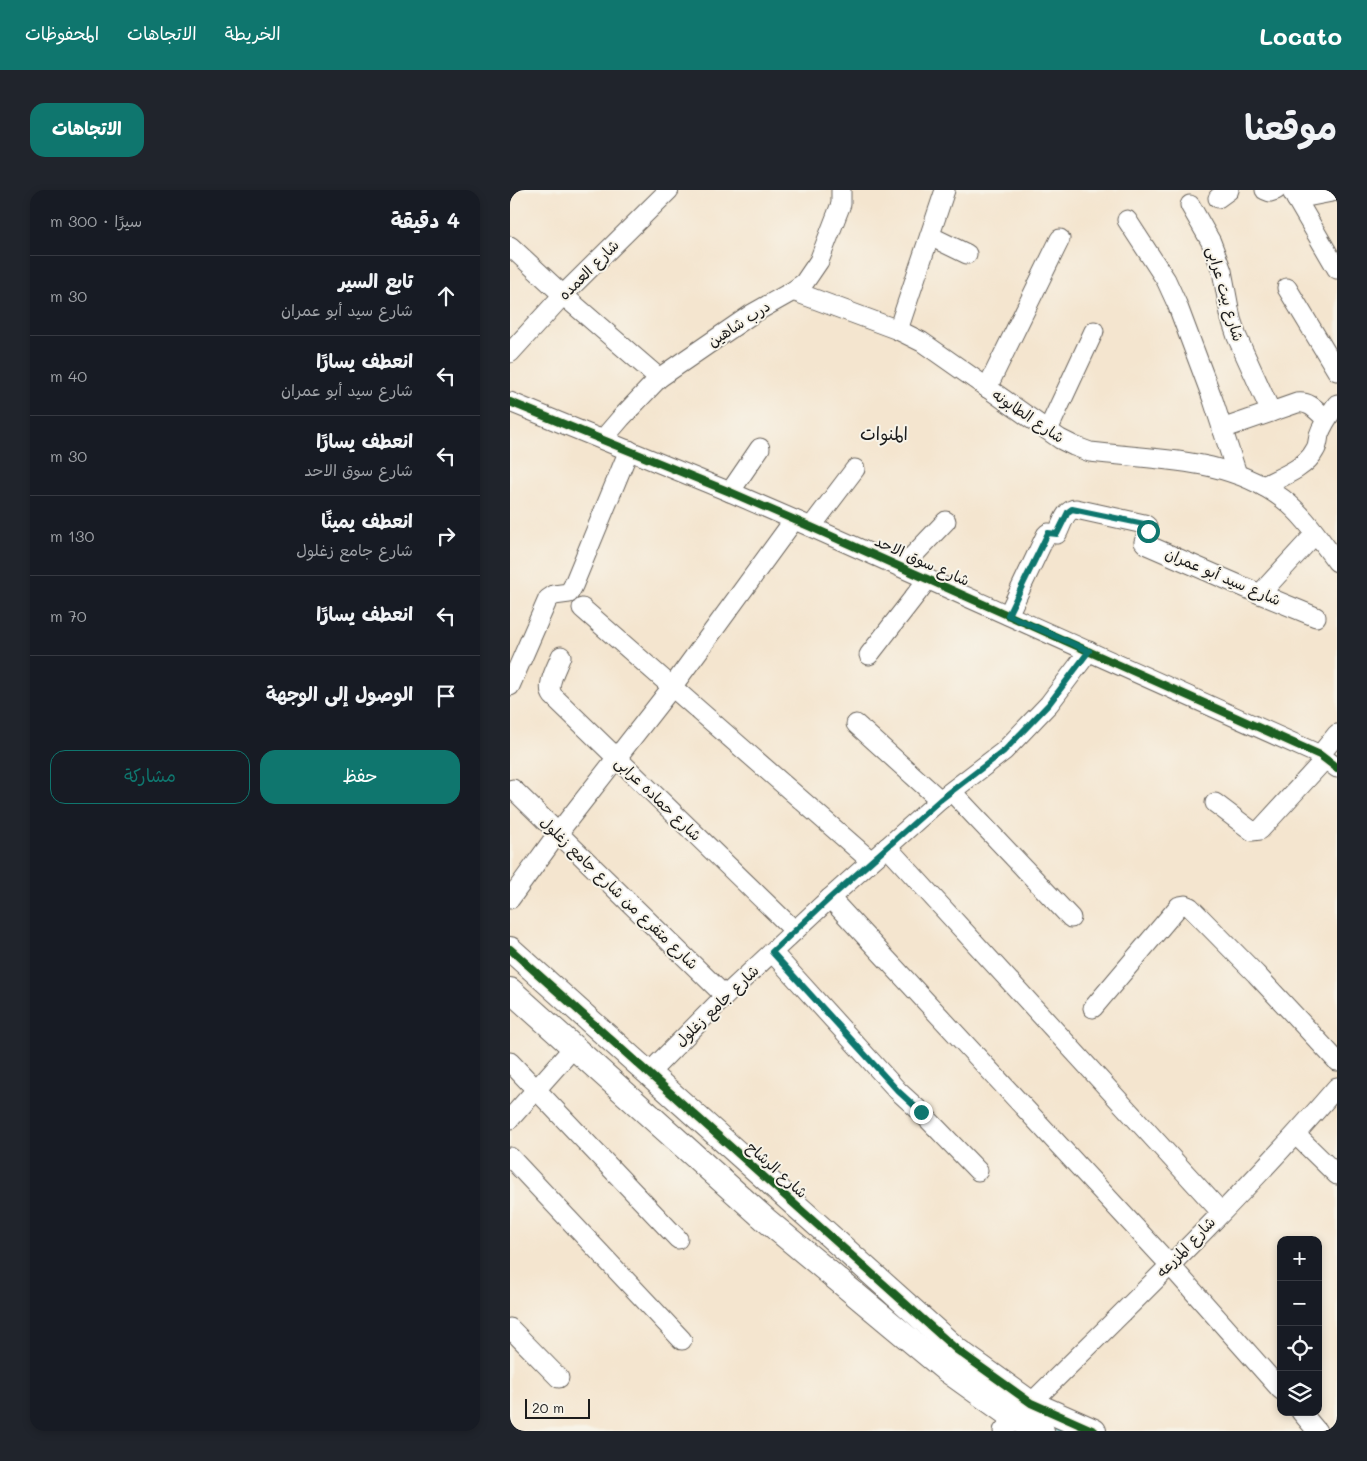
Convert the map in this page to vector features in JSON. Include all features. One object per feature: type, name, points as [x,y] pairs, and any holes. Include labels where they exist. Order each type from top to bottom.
[{"type":"street","name":"شارع العمده","points":[[510,353],[564,295],[669,190]]},
{"type":"street","name":"درب شاهين","points":[[603,439],[659,378],[752,314],[794,291],[804,283],[819,261],[841,204],[841,190]]},
{"type":"street","points":[[898,330],[945,190]]},
{"type":"street","points":[[1265,190],[1270,192],[1276,190]]},
{"type":"street","points":[[1337,191],[1293,195],[1337,269]]},
{"type":"street","name":"شارع بيت عرابى","points":[[1190,205],[1211,242],[1222,271],[1231,319],[1237,337],[1271,412]]},
{"type":"street","points":[[1127,220],[1166,280],[1177,304],[1213,400],[1237,474]]},
{"type":"street","points":[[930,236],[968,254]]},
{"type":"street","points":[[987,388],[1060,239]]},
{"type":"street","points":[[510,246],[659,378]]},
{"type":"street","points":[[1287,288],[1337,372]]},
{"type":"street","name":"شارع الطابونه","points":[[794,291],[898,330],[922,342],[1060,439],[1074,446],[1090,452],[1193,462],[1237,474],[1263,486],[1283,499],[1301,515],[1337,562]]},
{"type":"street","points":[[1048,430],[1094,331]]},
{"type":"street","name":"شارع سوق الاحد","points":[[510,402],[811,527],[1089,651],[1327,761]]},
{"type":"street","points":[[1222,429],[1298,402],[1309,404],[1326,419]]},
{"type":"street","points":[[1263,486],[1298,468],[1309,460],[1316,449],[1326,419],[1337,404]]},
{"type":"street","points":[[730,492],[760,448]]},
{"type":"street","points":[[510,686],[548,599],[554,595],[569,593],[573,586],[629,450]]},
{"type":"street","points":[[811,527],[856,469]]},
{"type":"street","name":"شارع سيد أبو عمران","points":[[1008,615],[1046,535],[1048,533],[1057,534],[1068,512],[1072,509],[1144,524],[1147,526],[1148,531],[1144,542],[1147,545],[1316,617]]},
{"type":"street","points":[[510,898],[558,833],[672,687],[794,520]]},
{"type":"street","points":[[902,567],[946,521]]},
{"type":"street","points":[[1260,594],[1316,534]]},
{"type":"street","points":[[869,655],[928,579]]},
{"type":"street","points":[[582,608],[871,861]]},
{"type":"street","name":"شارع جامع زغلول","points":[[649,1073],[726,996],[830,898],[946,796],[1010,744],[1049,704],[1089,651]]},
{"type":"street","name":"شارع حماده عرابى","points":[[561,656],[550,686],[550,692],[795,931]]},
{"type":"street","points":[[856,724],[946,796],[1071,918]]},
{"type":"street","points":[[1215,803],[1252,831],[1260,830],[1327,761],[1337,734]]},
{"type":"street","name":"شارع متفرع من شارع جامع زغلول","points":[[512,789],[726,996]]},
{"type":"street","points":[[887,847],[1221,1212]]},
{"type":"street","points":[[830,898],[1170,1265],[1277,1385]]},
{"type":"street","points":[[1093,1008],[1179,906],[1185,905],[1190,907],[1256,974],[1337,1061]]},
{"type":"street","name":"شارع الرشاح","points":[[510,949],[957,1350],[1019,1415]]},
{"type":"street","points":[[772,952],[898,1091],[978,1171]]},
{"type":"street","points":[[510,990],[766,1220],[945,1369],[1042,1431]]},
{"type":"street","points":[[510,1119],[574,1047]]},
{"type":"street","points":[[510,1062],[678,1239]]},
{"type":"street","name":"شارع المزرعه","points":[[1019,1415],[1170,1265],[1296,1135],[1337,1087]]},
{"type":"street","points":[[1296,1135],[1337,1175]]},
{"type":"street","points":[[510,1157],[682,1340]]},
{"type":"street","points":[[510,1328],[559,1378]]},
{"type":"street","points":[[1019,1415],[1094,1431]]},
{"type":"street","points":[[1304,1416],[1317,1431]]},
{"type":"waterway","points":[[1046,1423],[1063,1431]]},
{"type":"cycle path","points":[[510,402],[811,527],[1320,755],[1337,768]]},
{"type":"cycle path","points":[[510,949],[957,1350],[1031,1403],[1094,1431]]},
{"type":"district","name":"المنوات","points":[[884,434]]},
{"type":"route","points":[[921,1112],[898,1091],[772,952],[940,800],[1004,751],[1049,704],[1089,651],[1008,615],[1046,535],[1048,533],[1057,534],[1068,512],[1072,509],[1144,524],[1147,526],[1148,531]]}]
